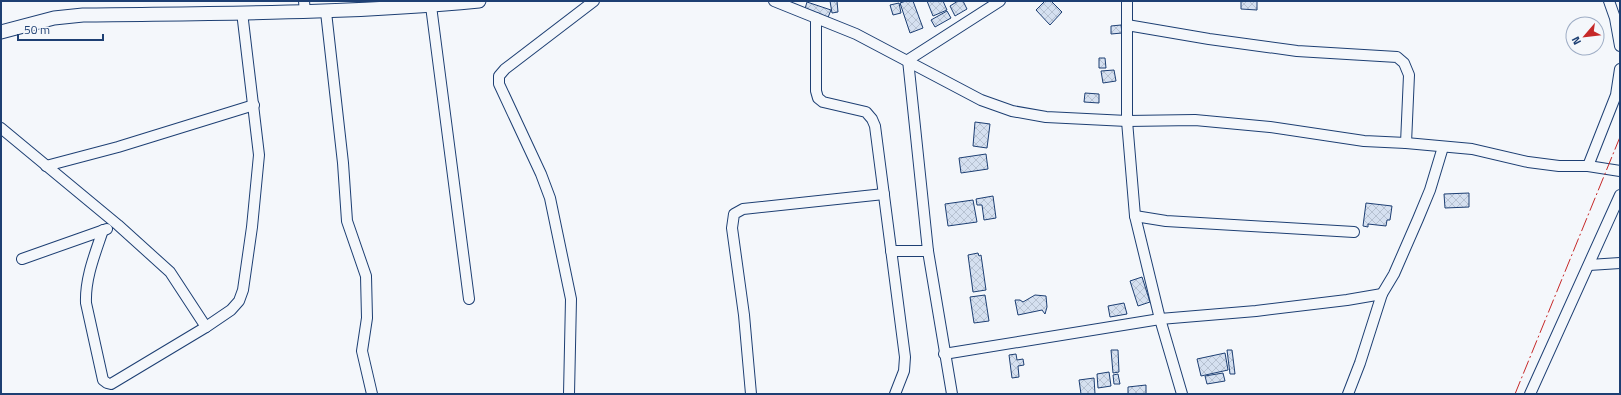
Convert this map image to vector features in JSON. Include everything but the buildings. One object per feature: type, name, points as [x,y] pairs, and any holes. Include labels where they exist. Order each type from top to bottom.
[{"type":"street","points":[[1,32],[54,18],[83,15],[242,12],[305,7],[326,12],[405,4],[431,6],[479,1]]},
{"type":"street","points":[[569,394],[571,299],[550,198],[541,174],[499,84],[499,76],[505,69],[594,1]]},
{"type":"street","points":[[774,1],[856,34],[908,60],[981,100],[1012,111],[1046,118],[1127,121],[1195,120],[1270,126],[1364,141],[1406,142],[1472,149],[1528,162],[1559,166],[1588,166],[1620,171]]},
{"type":"street","points":[[908,60],[1000,1]]},
{"type":"street","points":[[1127,1],[1127,121],[1135,216],[1160,319],[1182,394]]},
{"type":"street","points":[[1609,1],[1615,18],[1620,46]]},
{"type":"street","points":[[431,6],[469,298]]},
{"type":"street","points":[[103,230],[86,282],[86,303],[103,380],[112,384],[206,327],[231,310],[239,301],[243,290],[252,227],[259,155],[242,12]]},
{"type":"street","points":[[326,12],[343,163],[347,221],[366,276],[367,318],[362,350],[372,394]]},
{"type":"street","points":[[816,18],[816,91],[818,98],[823,102],[866,112],[872,118],[875,126],[905,357],[904,371],[895,394]]},
{"type":"street","points":[[1127,26],[1296,51],[1397,57],[1404,63],[1409,75],[1406,142]]},
{"type":"street","points":[[908,60],[928,251],[944,354],[952,394]]},
{"type":"street","points":[[1588,166],[1616,94],[1620,69]]},
{"type":"street","points":[[46,166],[118,147],[254,105]]},
{"type":"street","points":[[1,128],[118,225],[170,272],[206,327]]},
{"type":"street","points":[[1348,394],[1360,364],[1382,294],[1394,274],[1418,219],[1430,190],[1443,147]]},
{"type":"street","points":[[751,394],[744,315],[732,228],[734,214],[743,209],[884,194]]},
{"type":"street","points":[[1530,394],[1620,195]]},
{"type":"street","points":[[1135,216],[1166,221],[1354,232]]},
{"type":"street","points":[[22,259],[118,225]]},
{"type":"street","points":[[891,251],[928,251]]},
{"type":"street","points":[[1589,265],[1620,263]]},
{"type":"street","points":[[944,354],[1160,319],[1256,311],[1347,300],[1382,294]]},
{"type":"power","points":[[1515,394],[1620,137]]}]
